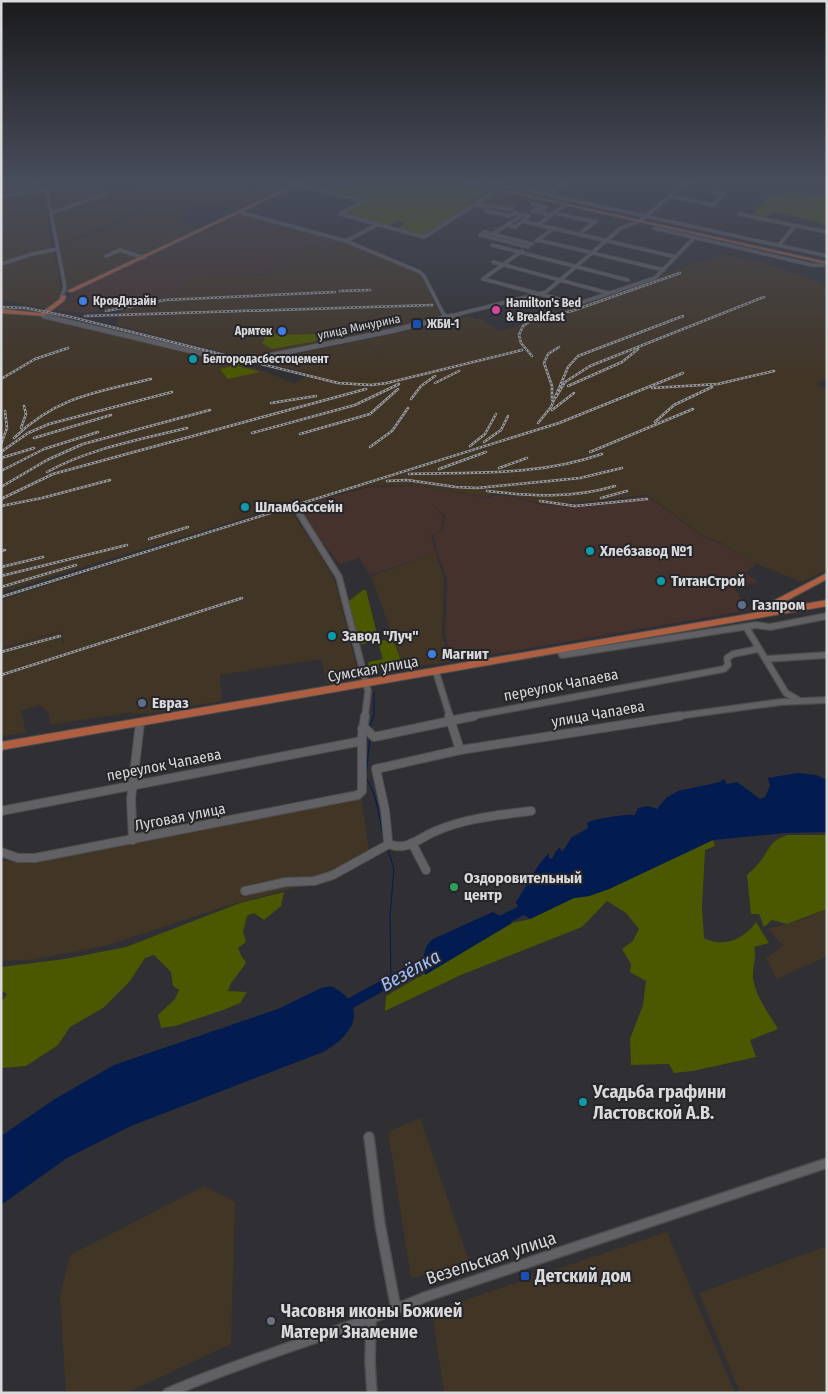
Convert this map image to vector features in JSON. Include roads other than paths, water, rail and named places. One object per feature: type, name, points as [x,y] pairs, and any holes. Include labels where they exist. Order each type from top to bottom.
[{"type":"main road","points":[[42,315],[68,293],[165,248]]},
{"type":"main road","points":[[756,248],[825,264]]},
{"type":"main road","name":"улица Мичурина","points":[[1,311],[42,315]]},
{"type":"main road","points":[[749,616],[792,596],[827,576]]},
{"type":"main road","points":[[792,596],[802,598],[806,604],[804,607]]},
{"type":"main road","points":[[792,596],[789,602],[796,608]]},
{"type":"main road","points":[[749,616],[827,603]]},
{"type":"main road","name":"Сумская улица","points":[[1,746],[560,650],[668,635],[749,616]]},
{"type":"street","points":[[362,248],[422,274],[446,318]]},
{"type":"street","points":[[500,248],[628,280]]},
{"type":"street","points":[[527,248],[483,279],[577,304],[655,278],[684,248]]},
{"type":"street","points":[[572,248],[664,270]]},
{"type":"street","name":"улица Мичурина","points":[[42,315],[238,362],[446,318],[540,294],[561,280],[599,248]]},
{"type":"street","points":[[638,248],[676,257]]},
{"type":"street","points":[[738,248],[812,265],[825,264]]},
{"type":"street","points":[[792,248],[827,256]]},
{"type":"street","points":[[1,264],[32,254],[58,249],[68,293]]},
{"type":"street","points":[[106,256],[120,250],[144,258]]},
{"type":"street","points":[[493,262],[609,293]]},
{"type":"street","points":[[299,513],[339,577],[368,691],[362,729],[363,764],[376,769],[384,801],[386,846]]},
{"type":"street","points":[[668,635],[756,625],[770,627],[827,616]]},
{"type":"street","points":[[746,627],[786,693],[800,700]]},
{"type":"street","name":"переулок Чапаева","points":[[362,729],[374,737],[451,720],[724,669],[728,665],[727,658],[733,654],[758,649]]},
{"type":"street","points":[[766,659],[827,655]]},
{"type":"street","points":[[436,672],[460,750]]},
{"type":"street","points":[[782,702],[786,693]]},
{"type":"street","name":"улица Чапаева","points":[[376,769],[460,750],[634,722],[782,702],[827,700]]},
{"type":"street","points":[[133,840],[131,832],[133,786],[140,723]]},
{"type":"street","name":"переулок Чапаева","points":[[1,811],[362,741]]},
{"type":"street","name":"Луговая улица","points":[[1,852],[18,858],[35,858],[349,798],[362,791],[363,764]]},
{"type":"street","points":[[245,891],[286,882],[314,881],[333,875],[386,846],[404,848],[439,829],[487,817],[531,811]]},
{"type":"street","points":[[412,843],[426,870]]},
{"type":"street","points":[[369,1137],[387,1276],[396,1309]]},
{"type":"street","name":"Везельская улица","points":[[168,1393],[216,1372],[371,1320],[434,1294],[827,1163]]},
{"type":"street","points":[[371,1320],[370,1362],[372,1393]]},
{"type":"water","points":[[797,773],[816,775],[827,780],[827,832],[784,833],[713,840],[609,889],[589,896],[574,898],[530,919],[519,911],[516,902],[539,864],[549,853],[549,858],[552,859],[560,847],[561,851],[563,851],[571,838],[588,828],[587,823],[610,817],[635,815],[638,808],[648,806],[657,809],[666,798],[678,791],[720,782],[724,779],[727,784],[737,782],[760,799],[765,797],[770,786],[768,778]]},
{"type":"water","points":[[493,912],[512,923],[425,975],[425,951],[433,939]]},
{"type":"water","points":[[331,986],[351,1002],[354,1011],[349,1029],[334,1045],[323,1052],[131,1126],[67,1158],[1,1205],[1,1136],[55,1099],[114,1065],[278,1009],[321,988]]},
{"type":"waterway","points":[[370,727],[374,715],[374,693]]},
{"type":"waterway","points":[[370,736],[366,778],[373,791],[384,841]]},
{"type":"waterway","points":[[388,850],[394,869],[390,915],[391,981]]},
{"type":"waterway","name":"Везёлка","points":[[495,924],[530,906]]},
{"type":"waterway","name":"Везёлка","points":[[342,1008],[433,957]]},
{"type":"railway","points":[[532,356],[521,343],[519,335],[523,326],[535,318],[572,311],[680,273]]},
{"type":"railway","points":[[340,291],[370,290]]},
{"type":"railway","points":[[106,311],[165,300],[335,292]]},
{"type":"railway","points":[[556,397],[565,382],[590,366],[764,297]]},
{"type":"railway","points":[[85,316],[432,305]]},
{"type":"railway","points":[[1,307],[26,308],[71,317],[338,383],[371,385],[387,383],[522,350]]},
{"type":"railway","points":[[538,423],[551,407],[568,367],[578,356],[683,316]]},
{"type":"railway","points":[[552,400],[552,386],[544,363],[548,354],[559,347]]},
{"type":"railway","points":[[1,379],[35,359],[68,348]]},
{"type":"railway","points":[[568,386],[622,362],[638,349]]},
{"type":"railway","points":[[435,383],[459,371]]},
{"type":"railway","points":[[652,388],[718,384],[774,371]]},
{"type":"railway","points":[[1,597],[559,423],[683,373]]},
{"type":"railway","points":[[411,399],[421,386],[435,376]]},
{"type":"railway","points":[[14,438],[45,413],[61,405],[95,393],[151,379]]},
{"type":"railway","points":[[252,433],[355,405],[399,384]]},
{"type":"railway","points":[[655,422],[674,405],[712,387]]},
{"type":"railway","points":[[1,499],[53,474],[366,389]]},
{"type":"railway","points":[[300,434],[370,414],[398,389]]},
{"type":"railway","points":[[1,452],[28,433],[49,424],[172,392]]},
{"type":"railway","points":[[552,410],[574,393]]},
{"type":"railway","points":[[271,403],[316,396]]},
{"type":"railway","points":[[21,428],[26,414],[24,406]]},
{"type":"railway","points":[[370,447],[392,431],[408,408]]},
{"type":"railway","points":[[590,452],[693,409]]},
{"type":"railway","points":[[1,487],[47,460],[83,444],[210,410]]},
{"type":"railway","points":[[1,444],[7,428],[5,411]]},
{"type":"railway","points":[[470,446],[485,434],[496,414]]},
{"type":"railway","points":[[34,438],[111,415]]},
{"type":"railway","points":[[484,442],[501,430],[508,416]]},
{"type":"railway","points":[[47,472],[98,451],[187,428]]},
{"type":"railway","points":[[1,471],[44,449],[98,432]]},
{"type":"railway","points":[[1,458],[34,448]]},
{"type":"railway","points":[[439,469],[486,452]]},
{"type":"railway","points":[[409,474],[507,472],[555,466],[602,454]]},
{"type":"railway","points":[[499,468],[527,458]]},
{"type":"railway","points":[[387,481],[407,480],[477,488],[580,478],[622,468]]},
{"type":"railway","points":[[1,506],[42,498],[110,480]]},
{"type":"railway","points":[[487,491],[567,495],[615,486]]},
{"type":"railway","points":[[601,498],[627,491]]},
{"type":"railway","points":[[540,501],[575,506],[647,499]]},
{"type":"railway","points":[[149,539],[188,527]]},
{"type":"railway","points":[[1,576],[127,545]]},
{"type":"railway","points":[[1,551],[5,550]]},
{"type":"railway","points":[[1,567],[43,557]]},
{"type":"railway","points":[[1,587],[76,565]]},
{"type":"railway","points":[[1,675],[242,598]]},
{"type":"railway","points":[[1,652],[60,636]]},
{"type":"place","name":"КровДизайн","points":[[83,301]]},
{"type":"place","name":"Hamilton's Bed & Breakfast","points":[[496,310]]},
{"type":"place","name":"ЖБИ-1","points":[[417,324]]},
{"type":"place","name":"Армтек","points":[[282,331]]},
{"type":"place","name":"Белгородасбестоцемент","points":[[193,359]]},
{"type":"place","name":"Шламбассейн","points":[[245,507]]},
{"type":"place","name":"Хлебзавод №1","points":[[590,551]]},
{"type":"place","name":"ТитанСтрой","points":[[661,581]]},
{"type":"place","name":"Газпром","points":[[742,605]]},
{"type":"place","name":"Завод \"Луч\"","points":[[332,636]]},
{"type":"place","name":"Магнит","points":[[432,654]]},
{"type":"place","name":"Евраз","points":[[142,703]]},
{"type":"place","name":"Оздоровительный центр","points":[[454,887]]},
{"type":"place","name":"Усадьба графини Ластовской А.В.","points":[[583,1102]]},
{"type":"place","name":"Детский дом","points":[[525,1276]]},
{"type":"place","name":"Часовня иконы Божией Матери Знамение","points":[[271,1321]]}]
